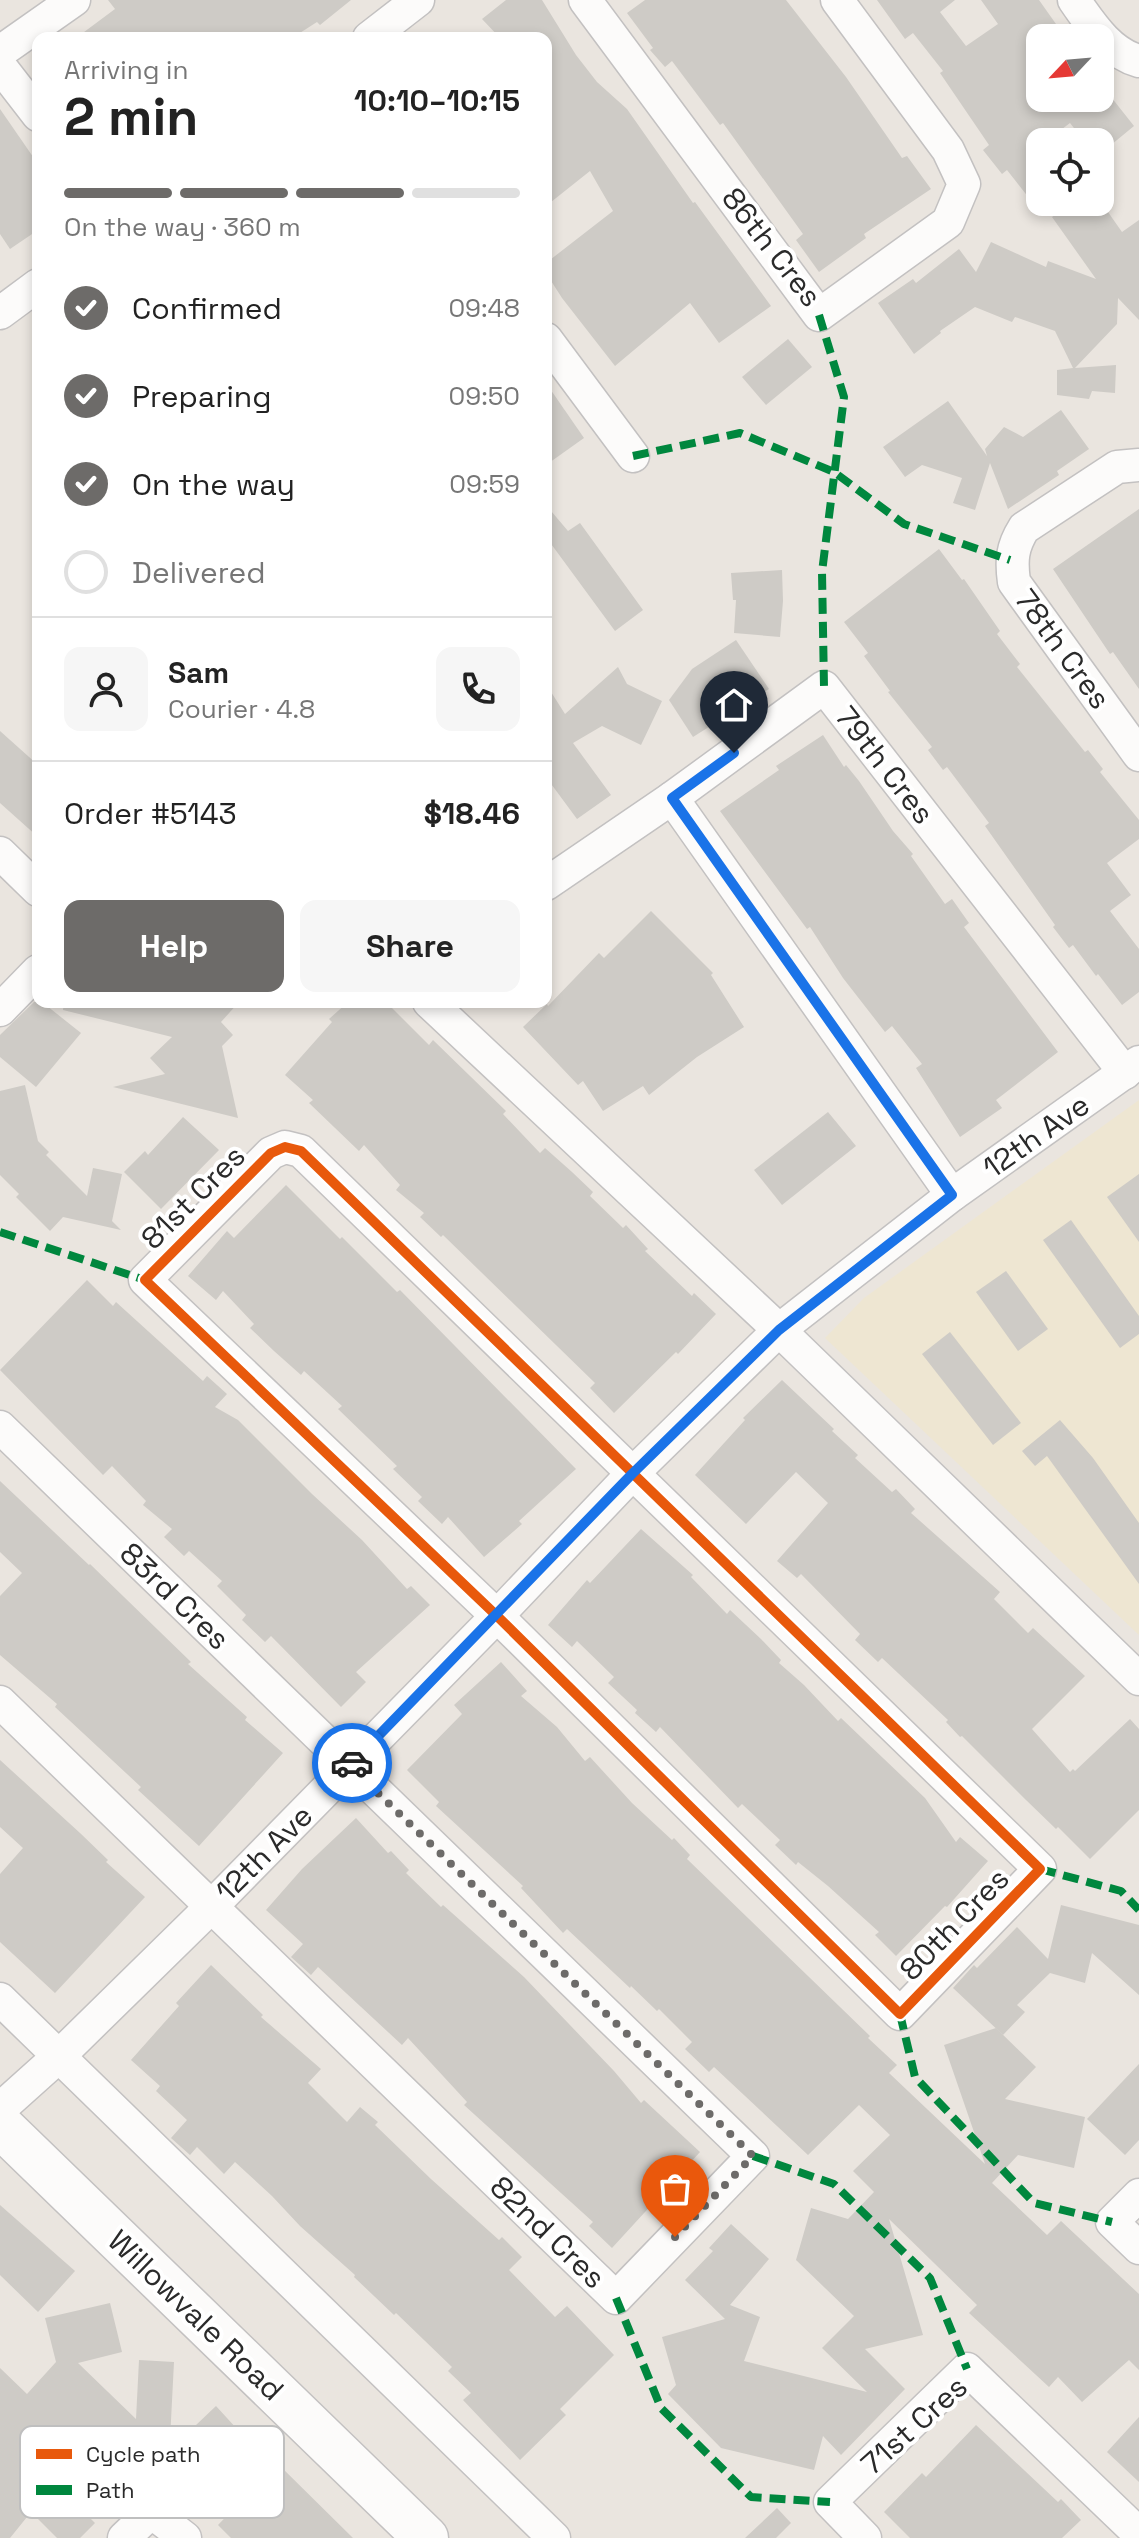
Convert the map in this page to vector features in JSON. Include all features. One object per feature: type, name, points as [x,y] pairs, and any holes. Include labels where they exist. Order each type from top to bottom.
[{"type":"street","points":[[0,52],[74,0]]},
{"type":"street","points":[[377,32],[418,0]]},
{"type":"street","name":"86th Cres","points":[[585,0],[819,315],[948,222],[964,184],[948,150],[837,0]]},
{"type":"street","points":[[1074,0],[1106,42],[1128,58],[1139,61]]},
{"type":"street","points":[[0,66],[32,107]]},
{"type":"street","points":[[0,313],[32,289]]},
{"type":"street","points":[[552,347],[633,456]]},
{"type":"street","name":"78th Cres","points":[[1139,465],[1117,467],[1024,528],[1014,544],[1010,560],[1014,582],[1139,755]]},
{"type":"street","name":"79th Cres","points":[[672,798],[824,687],[1132,1067]]},
{"type":"street","points":[[552,880],[672,798],[952,1195]]},
{"type":"street","points":[[0,853],[32,884]]},
{"type":"street","points":[[0,1010],[32,977]]},
{"type":"street","points":[[435,1008],[779,1330],[1139,1679]]},
{"type":"street","name":"12th Ave","points":[[0,2109],[58,2057],[211,1907],[632,1474],[779,1330],[952,1195],[1132,1067]]},
{"type":"street","name":"81st Cres","points":[[497,1616],[145,1280],[271,1153],[285,1147],[301,1151],[632,1474]]},
{"type":"street","name":"83rd Cres","points":[[0,1427],[350,1766]]},
{"type":"street","name":"80th Cres","points":[[497,1616],[900,2014],[1040,1869],[632,1474]]},
{"type":"street","points":[[0,1702],[211,1907]]},
{"type":"street","name":"82nd Cres","points":[[211,1907],[616,2298],[753,2156],[350,1766]]},
{"type":"street","points":[[0,1999],[554,2538]]},
{"type":"street","name":"Willowvale Road","points":[[0,2125],[426,2538]]},
{"type":"street","points":[[1139,2195],[1112,2222],[1139,2248]]},
{"type":"street","name":"71st Cres","points":[[865,2538],[830,2502],[967,2369],[1139,2534]]},
{"type":"street","points":[[124,2538],[145,2518]]},
{"type":"street","points":[[159,2518],[185,2538]]},
{"type":"shaded area","points":[[1139,1100],[1139,1635],[825,1338],[864,1298]]},
{"type":"building","points":[[108,0],[351,0],[320,25],[317,22],[301,32],[84,32],[115,9]]},
{"type":"building","points":[[506,0],[542,0],[576,55],[597,82],[627,109],[771,306],[719,343],[690,303],[615,366],[552,282],[552,258],[613,211],[590,171],[552,201],[552,32],[494,32],[482,19]]},
{"type":"building","points":[[645,0],[786,0],[846,77],[902,158],[907,156],[931,189],[864,234],[866,238],[819,272],[796,240],[803,234],[723,123],[720,125],[672,61],[665,67],[650,50],[653,48],[627,13]]},
{"type":"building","points":[[877,0],[955,0],[940,12],[966,46],[998,24],[981,0],[1039,0],[1056,24],[1026,24],[1026,112],[1114,112],[1114,101],[1134,126],[1114,142],[1114,128],[1074,128],[1070,123],[1063,128],[1026,128],[1026,194],[1007,170],[1002,174],[983,150],[989,145],[940,73],[943,71],[913,33],[905,39]]},
{"type":"building","points":[[0,109],[32,155],[32,234],[10,249],[0,234]]},
{"type":"building","points":[[1111,216],[1122,232],[1139,220],[1139,320],[1118,298],[1117,324],[1075,368],[1116,365],[1115,393],[1092,391],[1089,399],[1057,395],[1057,370],[1073,368],[1055,331],[1015,317],[1012,322],[975,307],[914,354],[878,303],[913,279],[916,283],[959,249],[976,272],[991,242],[1046,267],[1048,261],[1096,279],[1052,217]]},
{"type":"building","points":[[788,339],[812,367],[766,405],[742,377]]},
{"type":"building","points":[[552,392],[584,438],[552,461]]},
{"type":"building","points":[[948,401],[987,456],[985,449],[1004,427],[1023,437],[1061,410],[1089,449],[1057,471],[1059,475],[1008,509],[990,463],[975,510],[953,503],[962,478],[922,465],[905,477],[883,447]]},
{"type":"building","points":[[1139,509],[1139,689],[1113,652],[1110,654],[1053,569]]},
{"type":"building","points":[[552,512],[568,531],[580,523],[643,610],[615,631],[552,545]]},
{"type":"building","points":[[939,549],[1000,631],[997,634],[1020,664],[1017,667],[1085,752],[1088,750],[1103,769],[1100,772],[1139,820],[1139,839],[1107,863],[1131,895],[1110,911],[1139,949],[1139,992],[1122,1005],[1073,945],[1069,948],[1053,927],[1055,925],[985,826],[989,823],[947,767],[943,770],[928,750],[932,747],[888,692],[864,656],[868,653],[844,622]]},
{"type":"building","points":[[782,570],[780,637],[734,633],[736,600],[733,600],[731,573]]},
{"type":"building","points":[[736,640],[769,689],[693,737],[669,700],[692,669]]},
{"type":"building","points":[[618,667],[627,684],[662,701],[641,745],[602,726],[573,743],[611,795],[577,819],[552,785],[552,693],[565,714]]},
{"type":"building","points":[[0,731],[32,760],[32,832],[0,803]]},
{"type":"building","points":[[823,735],[844,767],[846,765],[859,781],[893,831],[913,854],[911,856],[945,904],[952,899],[969,923],[964,927],[1058,1052],[996,1100],[1002,1108],[960,1137],[916,1068],[922,1064],[892,1026],[885,1032],[843,978],[810,927],[807,929],[720,811],[779,770],[776,766]]},
{"type":"building","points":[[651,911],[713,973],[711,975],[744,1027],[697,1057],[649,1095],[643,1086],[603,1111],[583,1081],[578,1085],[523,1027],[543,1008],[552,1008],[552,1002],[599,953],[604,958]]},
{"type":"building","points":[[32,1004],[32,1008],[50,1008],[81,1033],[36,1087],[0,1057],[0,1035]]},
{"type":"building","points":[[234,1008],[221,1022],[233,1035],[222,1046],[238,1118],[113,1087],[165,1074],[150,1058],[172,1037],[63,1010]]},
{"type":"building","points":[[341,1008],[392,1008],[429,1045],[433,1040],[506,1111],[503,1114],[540,1153],[545,1148],[572,1172],[593,1192],[590,1196],[623,1228],[626,1225],[648,1249],[645,1251],[692,1296],[694,1293],[716,1314],[614,1413],[590,1388],[595,1383],[443,1235],[441,1237],[420,1217],[424,1213],[396,1190],[400,1185],[364,1145],[359,1151],[309,1103],[313,1100],[285,1075],[332,1022],[329,1019]]},
{"type":"building","points":[[25,1085],[38,1141],[49,1152],[46,1155],[87,1196],[93,1168],[122,1174],[112,1221],[121,1230],[63,1217],[50,1231],[16,1197],[19,1194],[0,1175],[0,1091]]},
{"type":"building","points":[[828,1112],[856,1146],[782,1205],[754,1170]]},
{"type":"building","points":[[183,1117],[219,1150],[161,1209],[124,1172],[145,1151],[148,1155]]},
{"type":"building","points":[[1139,1174],[1139,1242],[1107,1197]]},
{"type":"building","points":[[286,1185],[397,1292],[400,1290],[576,1469],[519,1521],[522,1524],[484,1557],[448,1517],[442,1524],[418,1501],[422,1497],[393,1469],[397,1466],[338,1409],[342,1406],[304,1371],[301,1375],[250,1328],[254,1324],[223,1291],[216,1300],[188,1276],[227,1231],[234,1238]]},
{"type":"building","points":[[1071,1220],[1139,1316],[1139,1334],[1120,1348],[1043,1240]]},
{"type":"building","points":[[1006,1271],[1048,1329],[1018,1351],[976,1292]]},
{"type":"building","points":[[87,1280],[113,1306],[116,1302],[203,1381],[207,1376],[227,1394],[215,1407],[238,1420],[362,1540],[407,1589],[411,1586],[430,1605],[356,1672],[366,1682],[341,1707],[271,1636],[265,1642],[242,1620],[246,1615],[217,1586],[222,1581],[189,1551],[184,1556],[164,1537],[172,1529],[143,1505],[146,1501],[112,1466],[103,1475],[0,1370]]},
{"type":"building","points":[[950,1332],[1021,1423],[993,1445],[922,1354]]},
{"type":"building","points":[[782,1380],[834,1429],[832,1431],[858,1455],[855,1458],[892,1492],[896,1489],[915,1509],[911,1513],[1000,1592],[994,1599],[1028,1633],[1033,1628],[1085,1676],[1032,1729],[1070,1772],[1075,1771],[1130,1719],[1139,1729],[1139,1810],[1090,1859],[960,1737],[946,1722],[948,1720],[882,1658],[878,1662],[855,1640],[860,1634],[801,1574],[797,1578],[777,1561],[828,1503],[796,1472],[746,1524],[695,1475],[745,1420],[743,1418]]},
{"type":"building","points":[[1060,1420],[1093,1458],[1139,1523],[1139,1584],[1047,1456],[1035,1466],[1022,1451]]},
{"type":"building","points":[[0,1481],[191,1662],[188,1664],[247,1717],[245,1720],[283,1753],[199,1846],[55,1707],[57,1704],[0,1655],[0,1596],[22,1573],[0,1552]]},
{"type":"building","points":[[641,1529],[693,1575],[691,1577],[727,1614],[730,1610],[761,1639],[781,1660],[779,1663],[838,1721],[841,1718],[925,1798],[956,1842],[960,1837],[988,1861],[947,1907],[896,1956],[875,1935],[879,1932],[828,1886],[798,1862],[796,1865],[775,1845],[780,1840],[742,1804],[738,1808],[660,1727],[656,1732],[635,1713],[637,1710],[608,1683],[614,1677],[577,1641],[572,1647],[548,1625],[587,1580],[590,1583]]},
{"type":"building","points":[[501,1662],[527,1691],[521,1696],[557,1727],[585,1761],[590,1757],[632,1803],[672,1840],[674,1838],[690,1855],[687,1859],[897,2065],[889,2073],[985,2164],[944,2045],[996,2028],[1036,2067],[1005,2099],[1085,2117],[1074,2168],[1018,2155],[992,2183],[1047,2235],[1061,2221],[1139,2294],[1139,2370],[1129,2360],[1082,2402],[1058,2377],[1049,2387],[969,2313],[977,2305],[889,2219],[923,2335],[865,2349],[905,2389],[841,2455],[823,2436],[814,2470],[721,2448],[668,2394],[676,2385],[662,2337],[725,2319],[685,2280],[713,2251],[709,2248],[731,2224],[769,2259],[730,2305],[760,2317],[744,2361],[867,2392],[822,2348],[854,2316],[796,2260],[811,2208],[848,2219],[874,2192],[853,2171],[890,2135],[859,2105],[808,2155],[714,2067],[709,2072],[685,2049],[692,2042],[659,2009],[657,2011],[630,1988],[567,1929],[563,1933],[521,1888],[523,1886],[436,1806],[439,1802],[407,1770],[462,1714],[454,1705]]},
{"type":"building","points":[[0,1760],[145,1897],[55,1993],[0,1942],[0,1874],[23,1848],[0,1827]]},
{"type":"building","points":[[356,1818],[388,1853],[391,1851],[409,1870],[406,1873],[441,1907],[443,1905],[524,1977],[641,2103],[644,2100],[700,2152],[612,2248],[589,2226],[593,2222],[464,2105],[467,2102],[408,2038],[402,2045],[318,1967],[311,1975],[291,1957],[303,1944],[266,1910],[302,1869]]},
{"type":"building","points":[[1061,1905],[1139,1925],[1139,1995],[1092,1953],[1085,1983],[1050,1973],[1017,2005],[1025,2012],[1003,2035],[953,1988],[1017,1927],[1048,1959]]},
{"type":"building","points":[[211,1965],[263,2015],[261,2017],[321,2069],[308,2083],[347,2122],[360,2107],[378,2122],[375,2125],[431,2179],[522,2257],[509,2270],[555,2317],[567,2306],[614,2355],[560,2409],[566,2415],[520,2460],[463,2400],[471,2393],[448,2371],[452,2367],[300,2226],[272,2196],[235,2162],[224,2174],[197,2147],[190,2155],[171,2138],[187,2120],[156,2091],[160,2086],[131,2060]]},
{"type":"building","points":[[1139,2064],[1139,2140],[1125,2155],[1087,2119]]},
{"type":"building","points":[[0,2205],[75,2271],[38,2312],[0,2275]]},
{"type":"building","points":[[110,2303],[122,2352],[78,2363],[136,2419],[139,2360],[174,2362],[171,2426],[20,2426],[20,2518],[26,2518],[10,2538],[0,2538],[0,2368],[27,2394],[56,2362],[45,2318]]},
{"type":"building","points":[[216,2406],[234,2426],[195,2426]]},
{"type":"building","points":[[1139,2417],[1139,2482],[1107,2452]]},
{"type":"building","points":[[976,2425],[1081,2520],[1062,2538],[910,2538],[884,2512],[922,2473],[926,2477]]},
{"type":"building","points":[[284,2470],[353,2538],[231,2538],[218,2525],[225,2518],[284,2518]]},
{"type":"building","points":[[777,2508],[791,2523],[776,2538],[745,2538]]},
{"type":"building","points":[[37,2518],[90,2518],[95,2523],[80,2538],[57,2538]]},
{"type":"marked path","points":[[819,315],[844,397],[822,572],[824,687]]},
{"type":"marked path","points":[[633,456],[740,433],[834,472],[904,524],[1010,560]]},
{"type":"marked path","points":[[0,1232],[145,1280]]},
{"type":"marked path","points":[[1040,1869],[1121,1891],[1139,1910]]},
{"type":"marked path","points":[[900,2014],[915,2077],[1034,2203],[1112,2222]]},
{"type":"marked path","points":[[753,2156],[834,2184],[930,2278],[967,2369]]},
{"type":"marked path","points":[[616,2298],[661,2408],[751,2497],[830,2502]]},
{"type":"cycle path","points":[[285,1147],[301,1151],[1040,1869],[900,2014],[497,1616],[145,1280],[271,1153],[285,1147]]},
{"type":"way so far","points":[[352,1763],[350,1766],[753,2156],[675,2237]]},
{"type":"route","points":[[352,1763],[632,1474],[779,1330],[952,1195],[672,798],[734,753]]}]
